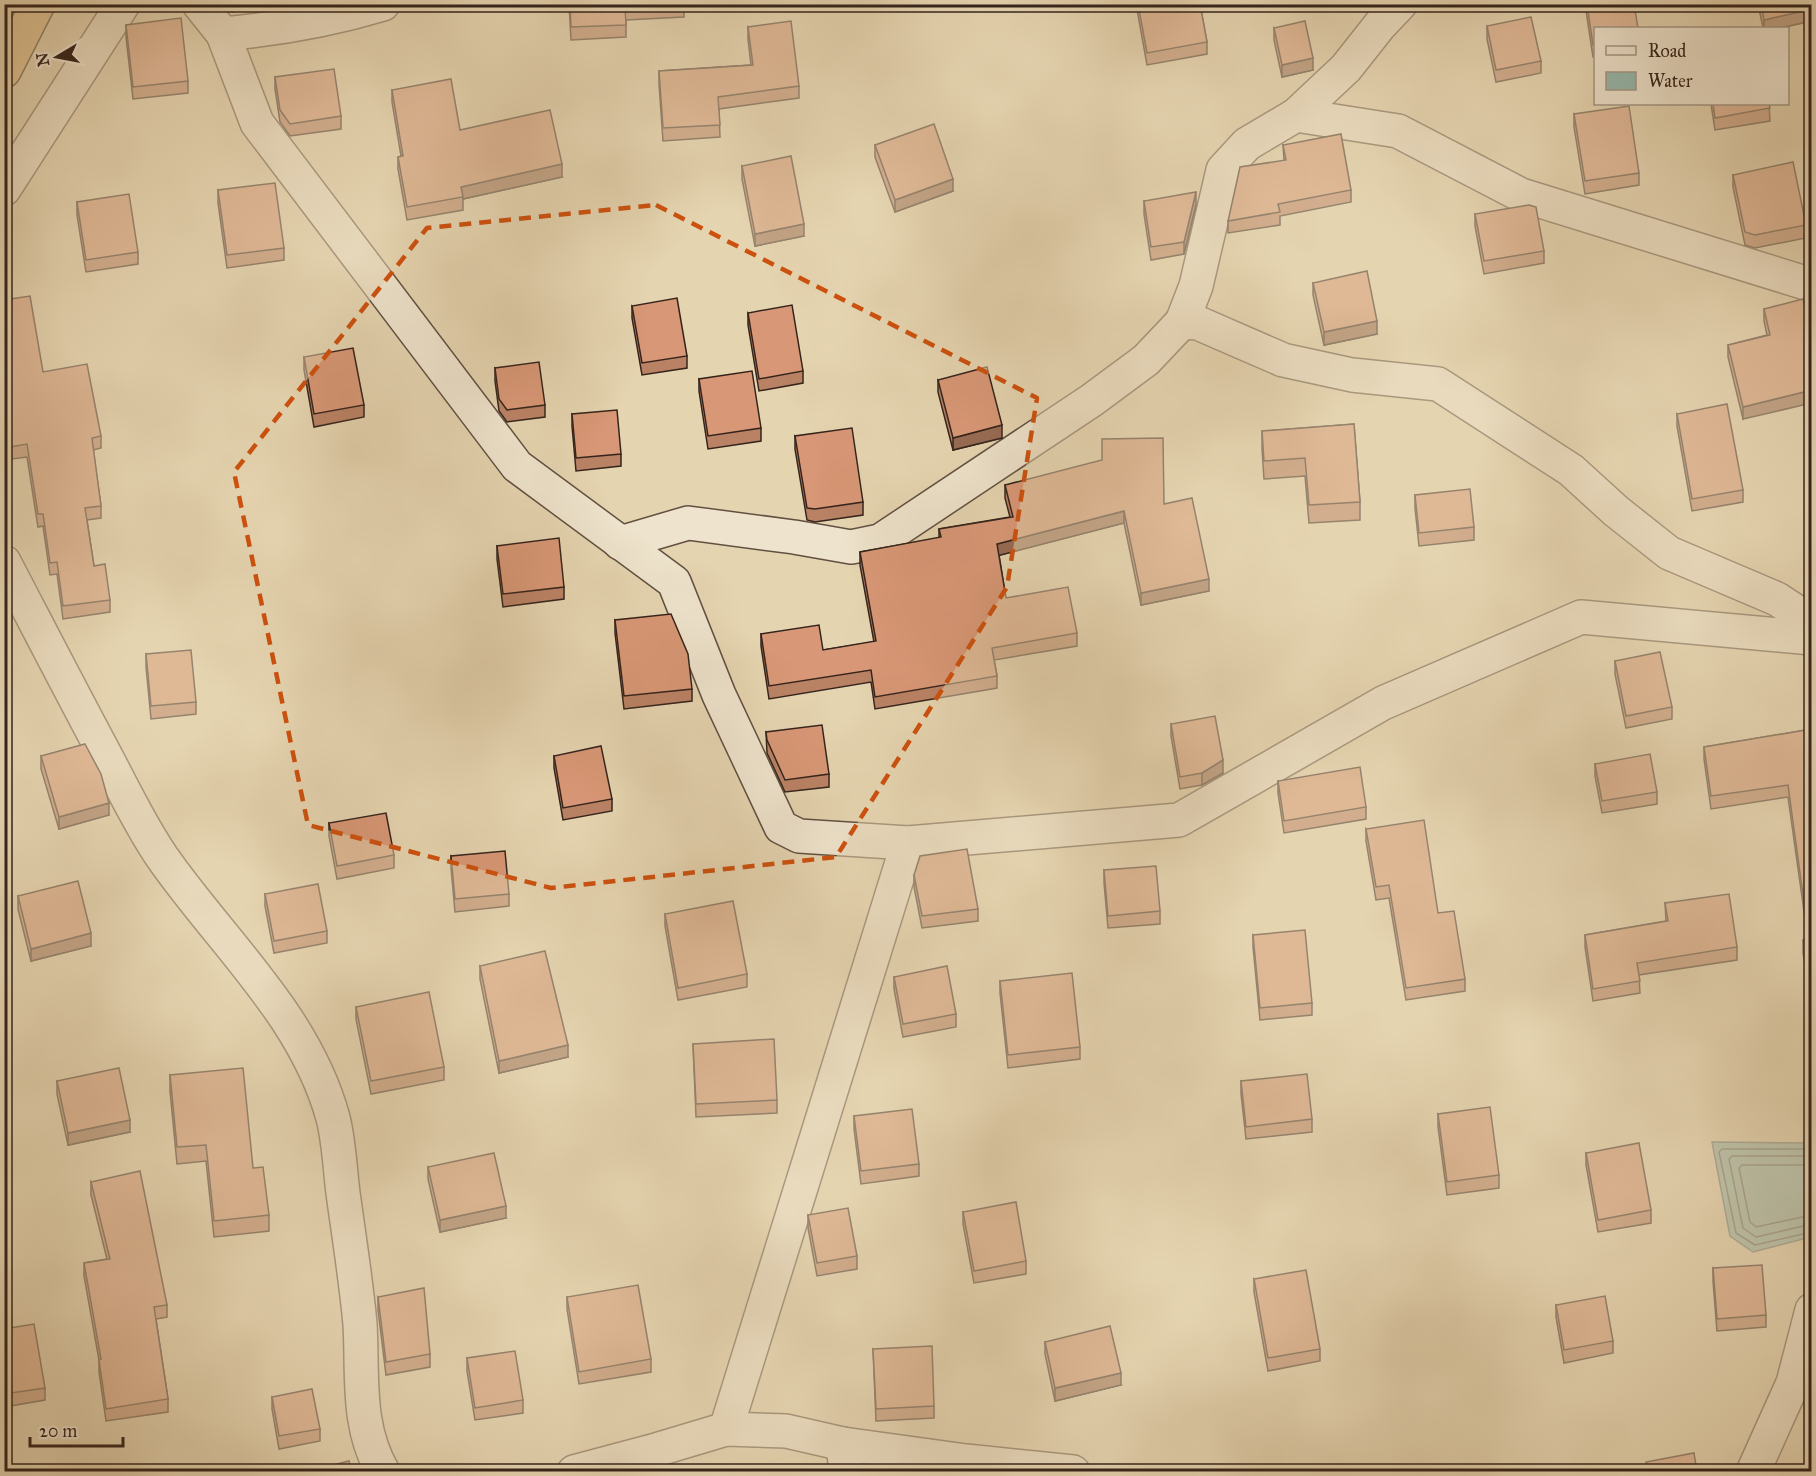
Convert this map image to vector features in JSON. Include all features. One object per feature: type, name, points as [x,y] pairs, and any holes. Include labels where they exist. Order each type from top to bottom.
[{"type":"highway","points":[[4,71],[38,4]]},
{"type":"street","points":[[4,189],[123,4]]},
{"type":"street","points":[[199,4],[223,34],[257,123],[517,466],[674,582],[719,695],[781,827],[799,836],[908,843],[1179,820],[1383,703],[1581,617],[1812,638]]},
{"type":"street","points":[[223,34],[269,30],[337,18],[383,4]]},
{"type":"street","points":[[620,543],[688,523],[851,547],[880,541],[1092,400],[1146,360],[1182,322],[1196,286],[1223,170],[1247,144],[1296,115],[1346,68],[1400,4]]},
{"type":"street","points":[[1296,115],[1398,131],[1521,195],[1812,285]]},
{"type":"street","points":[[1182,322],[1198,323],[1283,360],[1352,375],[1438,384],[1571,470],[1669,553],[1778,599],[1812,622]]},
{"type":"street","points":[[4,562],[86,719],[161,855],[269,992],[312,1063],[333,1119],[360,1325],[366,1431],[383,1472]]},
{"type":"street","points":[[726,1429],[908,843]]},
{"type":"street","points":[[1753,1472],[1793,1383],[1812,1310]]},
{"type":"street","points":[[589,1470],[726,1429],[786,1431],[844,1458],[966,1461],[1073,1472]]},
{"type":"highlighted area","points":[[656,205],[1037,398],[1007,587],[836,857],[551,888],[308,825],[234,472],[427,228]]},
{"type":"water","points":[[1712,1142],[1811,1143],[1811,1237],[1753,1252],[1730,1236]]},
{"type":"building","points":[[570,4],[680,4],[625,7],[626,25],[571,27]]},
{"type":"building","points":[[1138,4],[1200,4],[1207,42],[1147,53]]},
{"type":"building","points":[[1587,4],[1634,4],[1638,27],[1594,27],[1593,45]]},
{"type":"building","points":[[1761,4],[1812,4],[1812,9],[1764,20]]},
{"type":"building","points":[[1531,17],[1541,61],[1496,70],[1487,26]]},
{"type":"building","points":[[181,18],[188,81],[133,87],[126,25]]},
{"type":"building","points":[[791,21],[799,86],[718,97],[720,125],[663,128],[659,71],[753,65],[748,27]]},
{"type":"building","points":[[1305,21],[1313,58],[1282,65],[1274,28]]},
{"type":"building","points":[[334,69],[341,116],[290,124],[280,110],[275,77]]},
{"type":"building","points":[[451,79],[460,130],[550,110],[562,164],[461,187],[463,197],[407,207],[398,157],[403,156],[392,90]]},
{"type":"building","points":[[1713,105],[1769,105],[1770,108],[1715,118]]},
{"type":"building","points":[[1629,106],[1639,173],[1585,181],[1574,114]]},
{"type":"building","points":[[934,124],[953,179],[895,200],[875,145]]},
{"type":"building","points":[[1341,134],[1351,190],[1278,204],[1280,212],[1228,221],[1240,167],[1286,160],[1283,145]]},
{"type":"building","points":[[791,156],[804,224],[755,234],[742,166]]},
{"type":"building","points":[[1793,162],[1806,225],[1755,235],[1745,232],[1733,175]]},
{"type":"building","points":[[275,183],[284,248],[227,255],[218,190]]},
{"type":"building","points":[[1196,192],[1184,242],[1151,247],[1144,201]]},
{"type":"building","points":[[129,194],[138,252],[86,260],[77,202]]},
{"type":"building","points":[[1529,205],[1536,207],[1544,251],[1484,261],[1475,214]]},
{"type":"building","points":[[1367,271],[1377,321],[1324,332],[1313,283]]},
{"type":"building","points":[[30,296],[43,372],[87,364],[101,436],[92,438],[101,506],[85,508],[94,566],[105,564],[110,600],[63,606],[57,562],[50,563],[43,514],[38,514],[27,444],[4,448],[4,300]]},
{"type":"building","points":[[677,298],[687,356],[642,363],[632,306]]},
{"type":"building","points":[[1803,299],[1812,332],[1812,390],[1743,407],[1728,345],[1770,335],[1764,309]]},
{"type":"building","points":[[792,305],[803,371],[759,379],[748,313]]},
{"type":"building","points":[[353,348],[364,405],[314,414],[304,357]]},
{"type":"building","points":[[539,362],[545,405],[507,410],[499,399],[495,368]]},
{"type":"building","points":[[987,367],[1002,425],[953,438],[938,380]]},
{"type":"building","points":[[752,371],[761,428],[708,436],[699,379]]},
{"type":"building","points":[[1727,404],[1743,490],[1692,499],[1677,414]]},
{"type":"building","points":[[617,410],[621,454],[576,458],[572,414]]},
{"type":"building","points":[[1354,424],[1360,502],[1309,505],[1305,458],[1264,461],[1262,431]]},
{"type":"building","points":[[852,428],[863,502],[815,509],[807,508],[795,436]]},
{"type":"building","points":[[1163,438],[1164,504],[1192,498],[1209,579],[1141,593],[1124,511],[997,544],[1006,598],[1068,587],[1077,633],[992,648],[997,676],[875,697],[871,670],[769,686],[761,634],[819,625],[823,650],[876,641],[860,552],[941,537],[939,529],[1013,517],[1005,485],[1102,460],[1102,439]]},
{"type":"building","points":[[1470,489],[1474,527],[1419,533],[1415,495]]},
{"type":"building","points":[[559,538],[564,587],[503,594],[497,546]]},
{"type":"building","points":[[671,614],[688,654],[692,689],[624,696],[615,620]]},
{"type":"building","points":[[191,650],[196,702],[151,706],[146,654]]},
{"type":"building","points":[[1660,652],[1672,707],[1626,716],[1615,661]]},
{"type":"building","points":[[1215,716],[1223,760],[1202,773],[1180,777],[1171,724]]},
{"type":"building","points":[[822,725],[829,774],[785,780],[767,740],[766,732]]},
{"type":"building","points":[[1812,729],[1812,990],[1803,940],[1809,939],[1788,785],[1711,796],[1704,747]]},
{"type":"building","points":[[85,744],[101,774],[109,803],[59,817],[41,756]]},
{"type":"building","points":[[601,746],[612,799],[563,808],[554,756]]},
{"type":"building","points":[[1650,754],[1657,792],[1602,801],[1595,764]]},
{"type":"building","points":[[1360,767],[1366,807],[1284,821],[1278,781]]},
{"type":"building","points":[[386,813],[394,855],[337,866],[329,823]]},
{"type":"building","points":[[1424,820],[1438,913],[1454,911],[1465,979],[1406,988],[1389,885],[1376,887],[1366,829]]},
{"type":"building","points":[[967,849],[978,909],[922,916],[914,875],[920,856]]},
{"type":"building","points":[[505,851],[509,894],[455,899],[451,856]]},
{"type":"building","points":[[1156,866],[1160,911],[1108,916],[1104,870]]},
{"type":"building","points":[[78,881],[91,933],[31,949],[18,896]]},
{"type":"building","points":[[318,884],[327,931],[274,941],[265,894]]},
{"type":"building","points":[[1729,894],[1737,947],[1637,963],[1640,981],[1593,989],[1585,935],[1668,921],[1665,903]]},
{"type":"building","points":[[733,901],[747,974],[678,988],[665,914]]},
{"type":"building","points":[[1305,930],[1312,1003],[1260,1008],[1253,935]]},
{"type":"building","points":[[545,951],[568,1045],[499,1061],[480,966]]},
{"type":"building","points":[[947,966],[956,1014],[903,1024],[894,977]]},
{"type":"building","points":[[1072,973],[1080,1047],[1008,1055],[1000,981]]},
{"type":"building","points":[[429,992],[444,1067],[371,1081],[356,1007]]},
{"type":"building","points":[[774,1039],[777,1100],[696,1104],[693,1044]]},
{"type":"building","points":[[119,1068],[130,1120],[68,1133],[57,1081]]},
{"type":"building","points":[[243,1068],[253,1168],[263,1167],[269,1215],[214,1221],[206,1145],[177,1147],[170,1075]]},
{"type":"building","points":[[1307,1074],[1312,1119],[1246,1127],[1241,1081]]},
{"type":"building","points":[[1490,1107],[1499,1175],[1447,1182],[1438,1114]]},
{"type":"building","points":[[912,1109],[919,1164],[861,1171],[854,1116]]},
{"type":"building","points":[[1639,1143],[1651,1210],[1598,1220],[1586,1153]]},
{"type":"building","points":[[494,1153],[506,1206],[440,1220],[428,1167]]},
{"type":"building","points":[[140,1171],[167,1305],[154,1307],[168,1399],[106,1409],[99,1360],[101,1359],[84,1263],[110,1259],[91,1182]]},
{"type":"building","points":[[1016,1202],[1026,1261],[974,1271],[963,1212]]},
{"type":"building","points":[[848,1208],[857,1256],[817,1263],[808,1215]]},
{"type":"building","points":[[1762,1265],[1766,1315],[1717,1319],[1713,1268]]},
{"type":"building","points":[[1306,1270],[1320,1349],[1268,1358],[1254,1279]]},
{"type":"building","points":[[638,1285],[651,1359],[579,1372],[567,1297]]},
{"type":"building","points":[[424,1288],[430,1354],[386,1362],[378,1297]]},
{"type":"building","points":[[1605,1296],[1613,1341],[1564,1350],[1556,1305]]},
{"type":"building","points":[[34,1324],[45,1388],[4,1394],[4,1329]]},
{"type":"building","points":[[1110,1326],[1121,1373],[1055,1388],[1045,1342]]},
{"type":"building","points":[[932,1346],[934,1406],[876,1409],[873,1349]]},
{"type":"building","points":[[515,1351],[523,1400],[475,1408],[467,1358]]},
{"type":"building","points":[[312,1389],[320,1429],[279,1436],[272,1397]]},
{"type":"building","points":[[1694,1453],[1697,1472],[1648,1472],[1646,1462]]},
{"type":"building","points":[[349,1461],[352,1472],[312,1472],[312,1470]]}]
